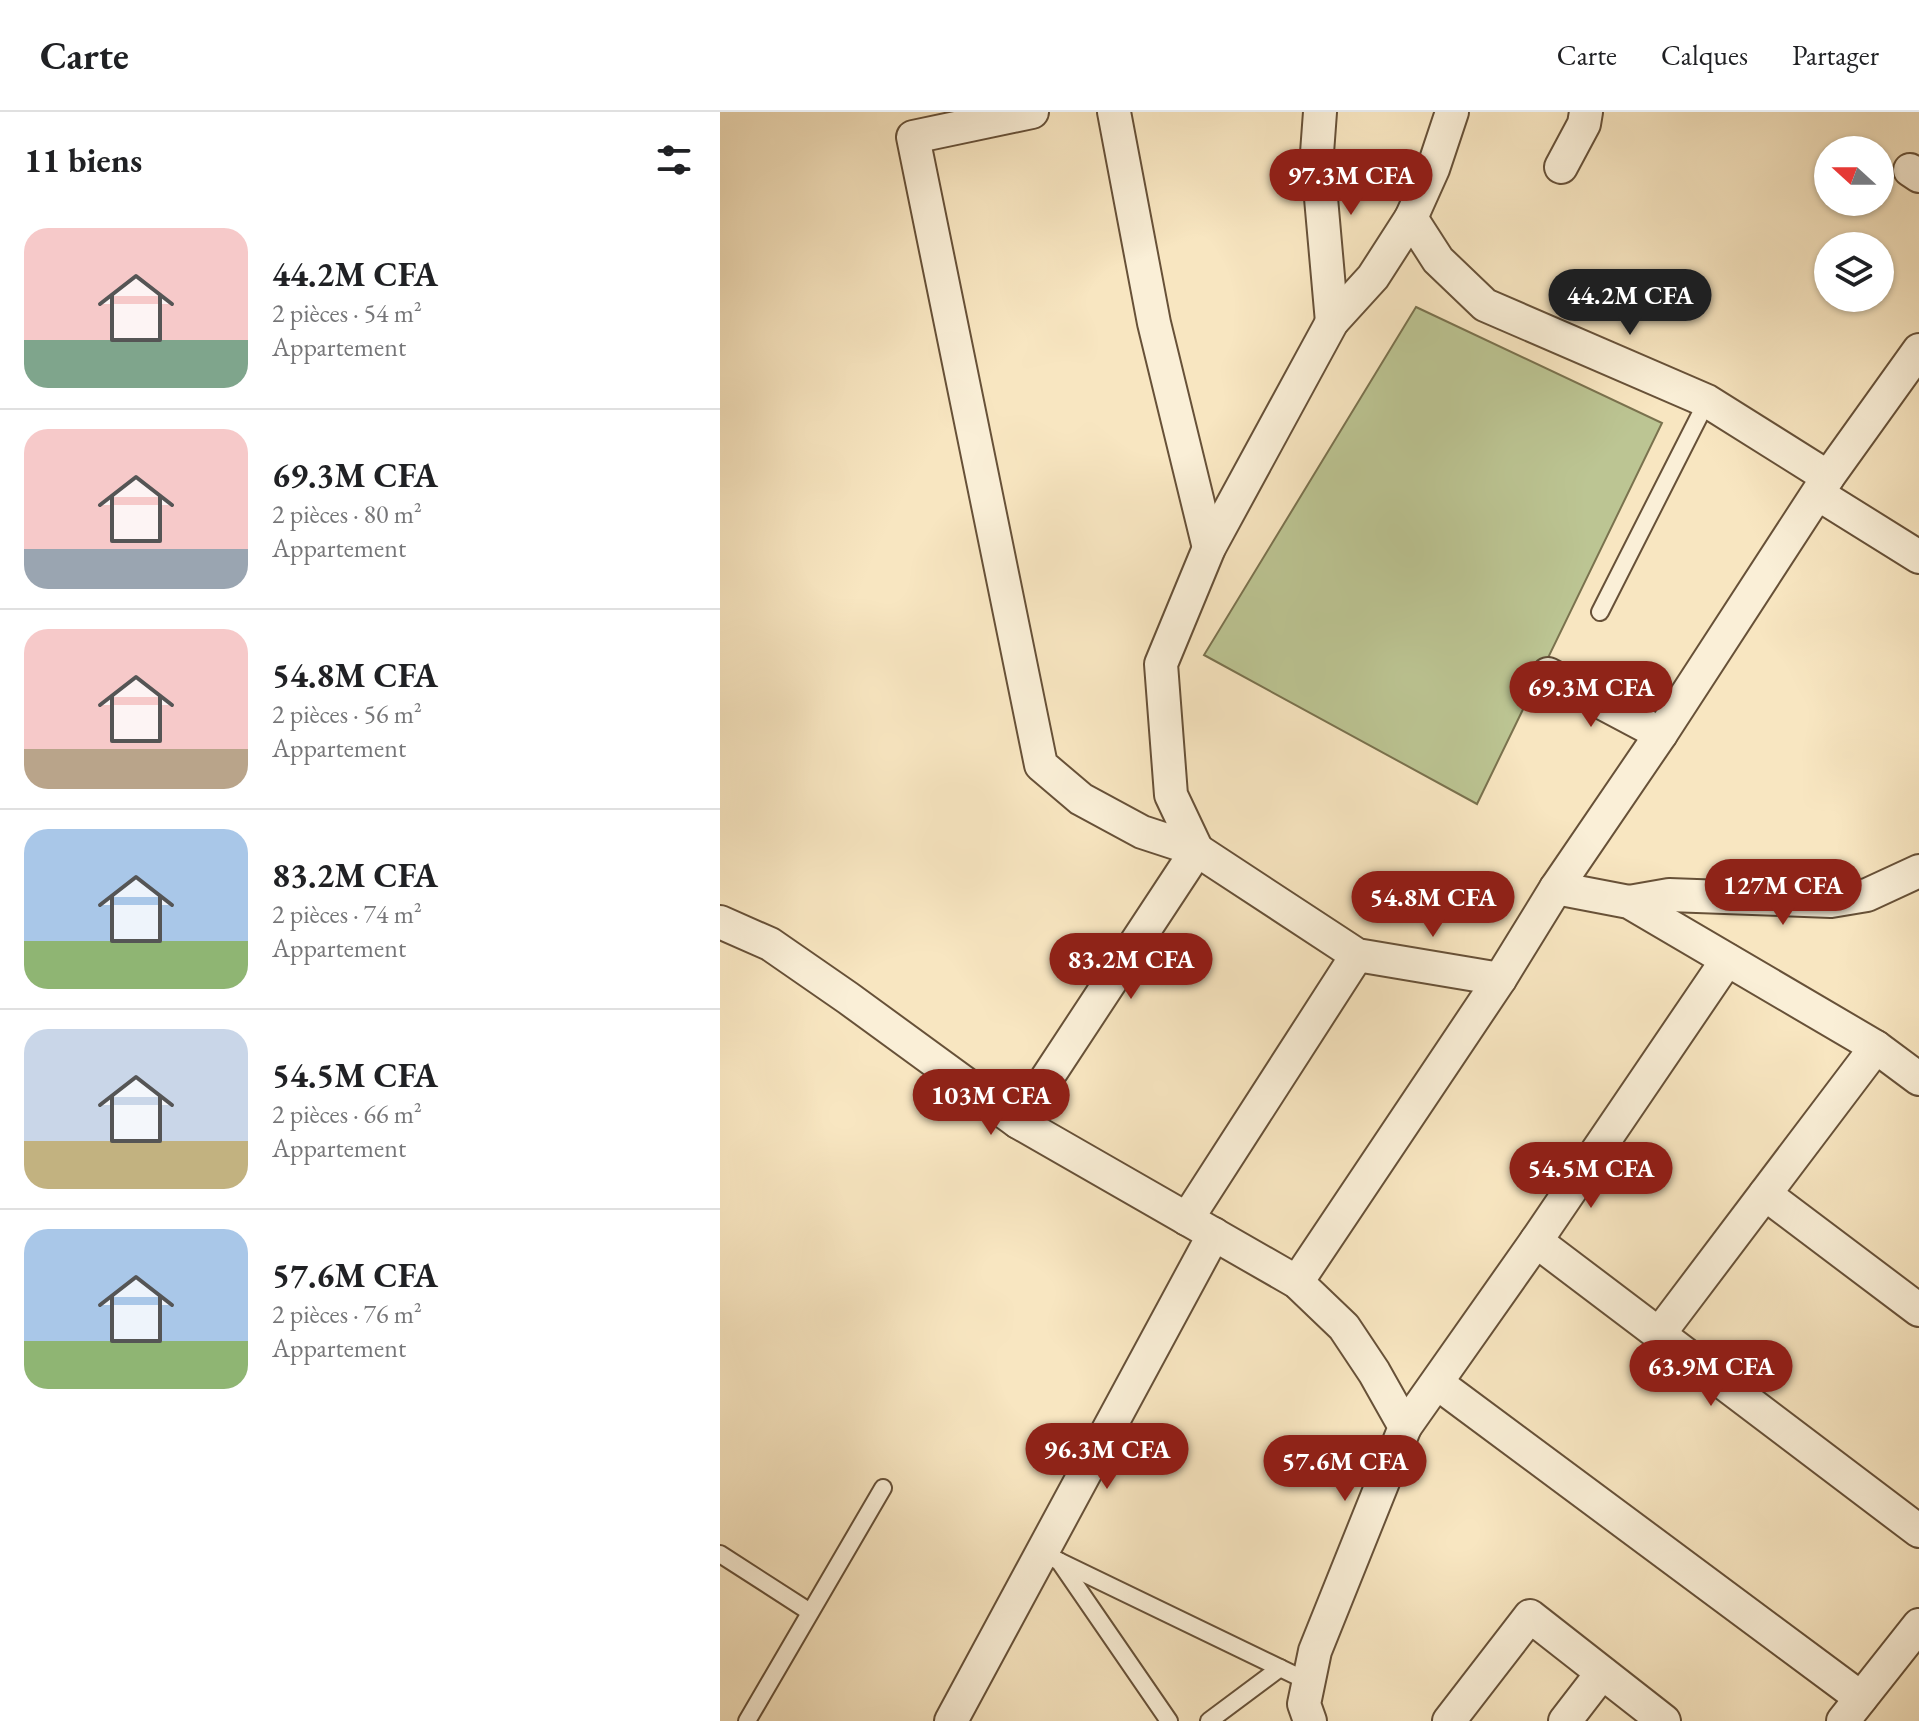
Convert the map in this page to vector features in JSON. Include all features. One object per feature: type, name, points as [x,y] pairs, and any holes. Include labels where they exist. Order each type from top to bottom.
[{"type":"street","points":[[1032,112],[913,137],[1041,765],[1081,799],[1142,832],[1197,850],[1357,955],[1500,979]]},
{"type":"street","points":[[1114,112],[1154,323],[1209,548]]},
{"type":"street","points":[[1320,112],[1317,153],[1332,322]]},
{"type":"street","points":[[1197,850],[1171,795],[1161,664],[1209,548],[1332,322],[1373,277],[1411,218],[1433,169],[1452,112]]},
{"type":"street","points":[[1561,167],[1584,124],[1586,112]]},
{"type":"street","points":[[1411,218],[1438,260],[1485,305],[1707,401],[1919,557]]},
{"type":"street","points":[[1297,1282],[1823,486],[1919,350]]},
{"type":"street","points":[[1548,674],[1661,734]]},
{"type":"street","points":[[1018,1122],[1197,850]]},
{"type":"street","points":[[1629,902],[1669,895],[1831,901],[1867,895],[1919,871]]},
{"type":"street","points":[[1556,888],[1629,902],[1876,1047],[1919,1079]]},
{"type":"street","points":[[720,922],[770,944],[1018,1122],[1297,1282],[1344,1327],[1405,1427]]},
{"type":"street","points":[[951,1721],[1050,1556],[1200,1227],[1357,955]]},
{"type":"street","points":[[1310,1721],[1304,1704],[1315,1651],[1405,1427],[1727,960]]},
{"type":"street","points":[[1659,1334],[1876,1047]]},
{"type":"street","points":[[1765,1194],[1919,1310]]},
{"type":"street","points":[[1536,1241],[1919,1531]]},
{"type":"street","points":[[1437,1383],[1852,1710],[1919,1625]]},
{"type":"street","points":[[1449,1721],[1530,1616],[1664,1721]]},
{"type":"street","points":[[1565,1721],[1602,1673]]},
{"type":"lane","points":[[1600,612],[1707,401]]},
{"type":"lane","points":[[747,1721],[883,1488]]},
{"type":"lane","points":[[720,1554],[810,1612]]},
{"type":"lane","points":[[1050,1556],[1309,1682]]},
{"type":"lane","points":[[1050,1556],[1169,1721]]},
{"type":"lane","points":[[1209,1721],[1280,1668]]},
{"type":"green space","points":[[1416,307],[1662,423],[1477,804],[1204,655]]}]
